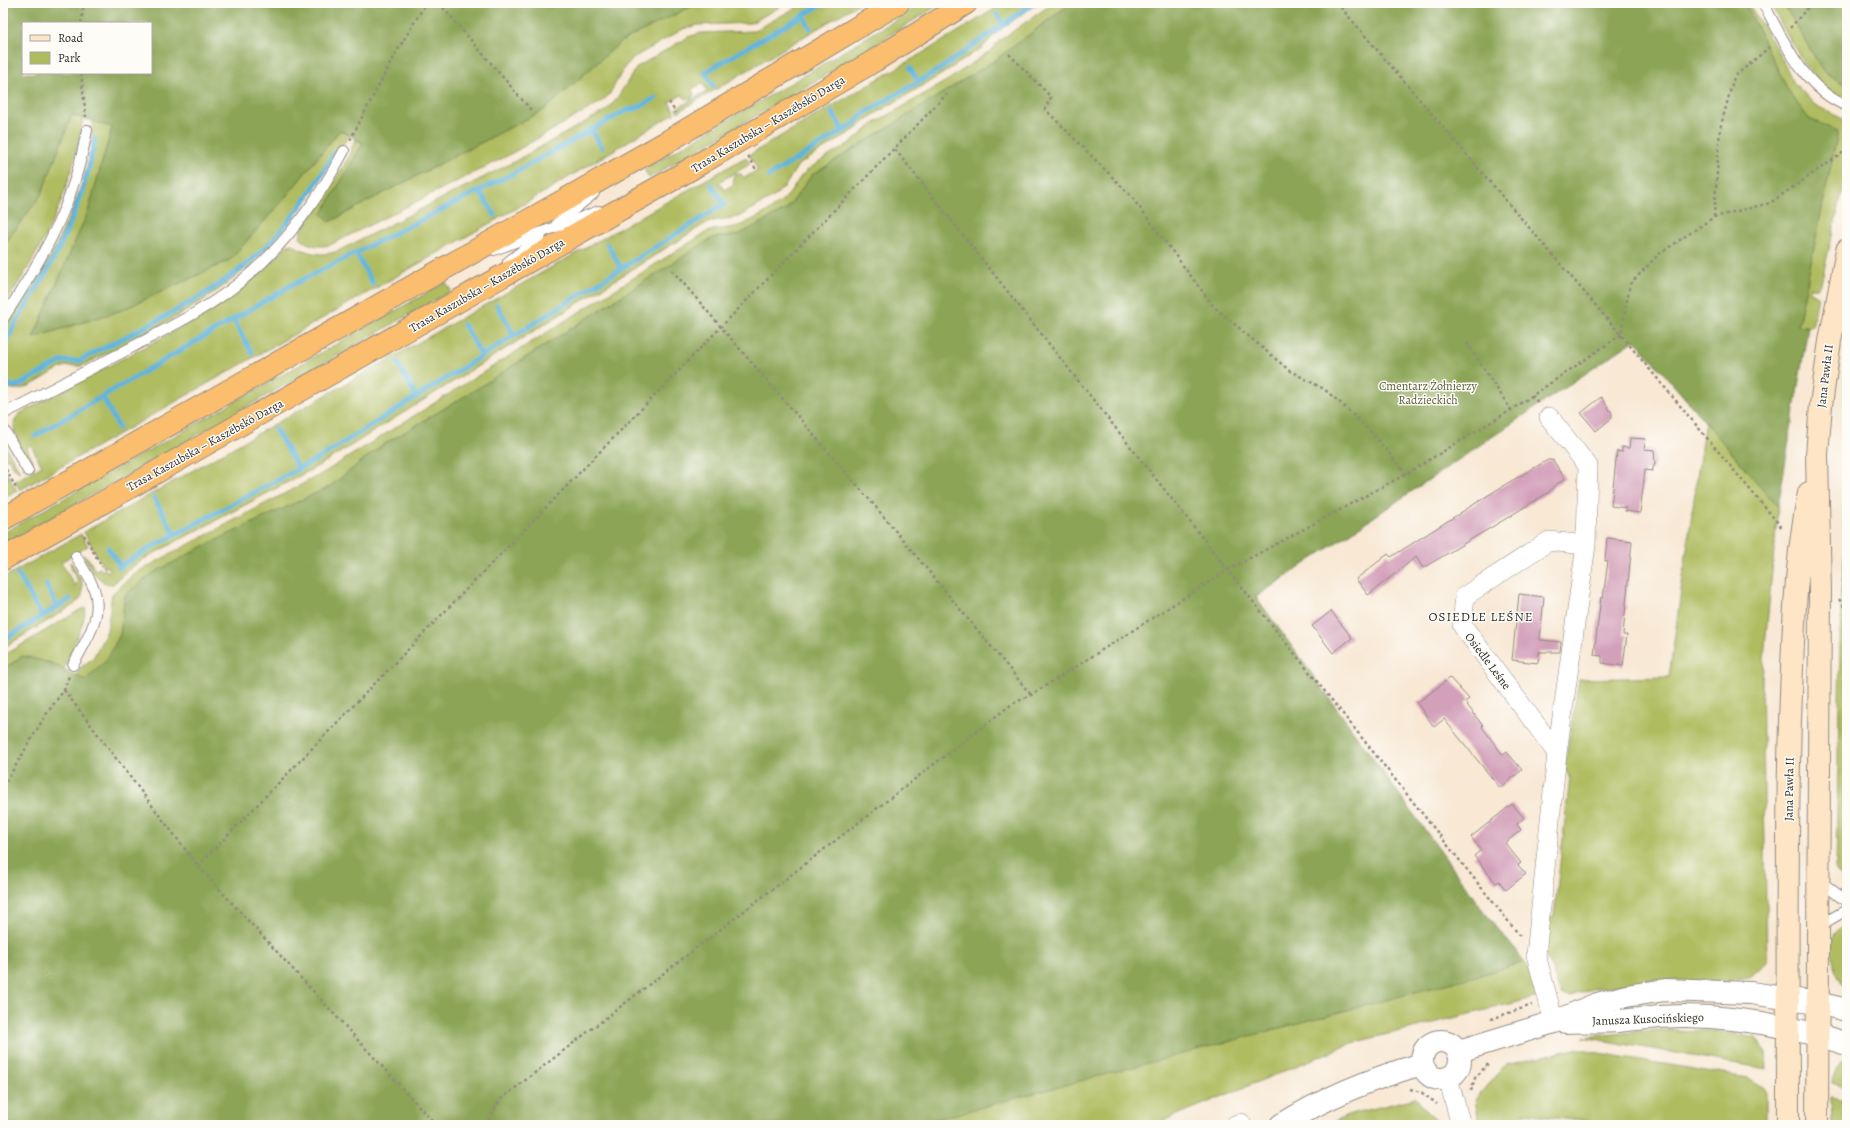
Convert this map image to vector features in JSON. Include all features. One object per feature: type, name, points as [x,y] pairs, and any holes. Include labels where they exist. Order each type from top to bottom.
[{"type":"highway","points":[[3,518],[638,158],[898,3]]},
{"type":"highway","name":"Trasa Kaszubska – Kaszëbskô Darga","points":[[3,559],[656,189],[874,61],[966,3]]},
{"type":"main road","name":"Jana Pawła II","points":[[1817,1125],[1820,592],[1817,454],[1821,406],[1830,340],[1847,250]]},
{"type":"main road","name":"Jana Pawła II","points":[[1788,1125],[1788,797],[1793,623],[1801,533],[1817,454]]},
{"type":"street","points":[[1549,417],[1588,466],[1586,545],[1557,753],[1536,955],[1554,1022]]},
{"type":"street","name":"Osiedle Leśne","points":[[1557,753],[1462,625],[1465,596],[1549,541],[1586,545]]},
{"type":"street","name":"Janusza Kusocińskiego","points":[[1458,1051],[1554,1022],[1597,1004],[1626,996],[1665,990],[1735,991],[1817,1003],[1847,1010]]},
{"type":"street","name":"Janusza Kusocińskiego","points":[[1554,1022],[1617,1021],[1660,1016],[1686,1016],[1750,1022],[1789,1028],[1817,1034],[1847,1044]]},
{"type":"street","points":[[1438,1040],[1450,1043],[1458,1051],[1460,1059],[1459,1067],[1455,1074],[1448,1078],[1440,1079],[1432,1077],[1425,1072],[1422,1064],[1422,1056],[1430,1043],[1438,1040]]},
{"type":"street","points":[[1281,1125],[1322,1102],[1349,1090],[1422,1064]]},
{"type":"street","points":[[1448,1078],[1461,1125]]},
{"type":"lane","points":[[1763,3],[1782,37],[1810,80],[1832,98],[1847,106]]},
{"type":"lane","points":[[3,319],[37,267],[60,221],[78,174],[87,130]]},
{"type":"lane","points":[[3,414],[177,323],[226,293],[264,261],[296,227],[326,185],[344,151]]},
{"type":"lane","points":[[459,301],[638,158]]},
{"type":"lane","points":[[442,270],[656,189]]},
{"type":"lane","points":[[3,428],[28,471]]},
{"type":"lane","points":[[73,665],[91,631],[97,610],[94,590],[76,556]]},
{"type":"lane","points":[[1818,879],[1847,902]]},
{"type":"lane","points":[[1817,927],[1843,912],[1847,912]]},
{"type":"path","points":[[81,22],[84,3]]},
{"type":"path","points":[[344,151],[386,72],[426,3]]},
{"type":"path","points":[[439,3],[531,110]]},
{"type":"path","points":[[1337,3],[1784,529],[1801,533]]},
{"type":"path","points":[[1714,217],[1720,129],[1734,77],[1782,37],[1812,3]]},
{"type":"path","points":[[1009,54],[1051,97],[1045,108],[1131,196],[1214,307],[1290,371],[1324,389],[1345,407],[1373,434],[1406,474]]},
{"type":"path","points":[[81,74],[87,130]]},
{"type":"path","points":[[198,866],[947,94]]},
{"type":"path","points":[[669,102],[676,113]]},
{"type":"path","points":[[894,148],[1228,570],[1536,955]]},
{"type":"path","points":[[485,1125],[501,1099],[1012,704],[1031,695],[1228,570],[1406,474],[1511,410],[1620,335],[1630,284],[1659,254],[1714,217],[1770,203],[1847,150]]},
{"type":"path","points":[[748,156],[757,171]]},
{"type":"path","points":[[672,270],[721,326],[1031,695]]},
{"type":"path","points":[[1467,343],[1511,410]]},
{"type":"path","points":[[3,464],[18,491]]},
{"type":"path","points":[[83,533],[102,567]]},
{"type":"path","points":[[3,787],[41,722],[64,690],[198,866],[436,1125]]},
{"type":"path","points":[[1404,1090],[1411,1089],[1421,1092],[1438,1106],[1470,1096],[1475,1078],[1490,1062]]},
{"type":"green space","points":[[3,3],[756,3],[751,6],[692,6],[622,41],[544,110],[330,222],[322,214],[363,143],[340,130],[283,200],[230,260],[122,310],[33,338],[88,212],[112,127],[72,115],[41,195],[3,246]]},
{"type":"green space","points":[[756,3],[787,3],[751,23],[697,25],[683,29],[633,58],[624,68],[609,95],[601,102],[507,156],[332,244],[315,246],[303,241],[300,238],[301,230],[315,212],[350,155],[355,139],[363,143],[322,214],[330,222],[544,110],[622,41],[692,6],[751,6]]},
{"type":"green space","points":[[804,3],[860,3],[678,112],[676,109],[707,91],[703,83],[692,89],[694,95],[691,99],[686,99],[682,95],[669,102],[675,113],[531,200],[20,490],[15,481],[42,466],[30,444],[27,448],[32,459],[32,465],[17,440],[14,427],[15,420],[19,414],[208,313],[257,276],[283,251],[285,246],[292,244],[302,250],[316,254],[325,254],[338,251],[508,165],[605,111],[615,101],[637,67],[688,37],[701,33],[754,31]]},
{"type":"green space","points":[[923,3],[942,3],[814,82],[649,178],[644,169],[808,73]]},
{"type":"green space","points":[[1004,3],[1038,3],[997,32],[983,47],[942,74],[873,115],[856,129],[798,165],[785,186],[775,196],[738,217],[713,221],[703,225],[320,465],[149,556],[132,567],[113,584],[106,584],[94,574],[83,555],[88,558],[95,570],[100,568],[102,571],[105,569],[107,572],[110,570],[108,566],[104,568],[84,532],[746,157],[750,164],[719,182],[724,190],[734,184],[732,179],[735,174],[741,174],[744,178],[758,170],[749,155],[941,42]]},
{"type":"green space","points":[[1053,3],[1071,3],[994,61],[812,175],[787,209],[738,235],[712,238],[472,392],[381,446],[329,487],[206,545],[125,595],[120,635],[105,662],[85,680],[76,675],[80,668],[93,658],[107,631],[112,594],[135,573],[323,473],[705,233],[738,226],[768,211],[785,198],[803,174],[813,166],[847,145],[870,126],[948,80],[990,51],[999,41]]},
{"type":"green space","name":"Cmentarz Żołnierzy Radzieckich","points":[[1071,3],[1745,3],[1788,90],[1809,119],[1838,131],[1798,325],[1808,327],[1778,507],[1635,340],[1256,597],[1486,914],[1525,962],[915,1125],[3,1125],[3,669],[23,656],[51,663],[85,680],[105,662],[120,635],[125,595],[153,573],[206,545],[329,487],[381,446],[472,392],[712,238],[738,235],[787,209],[812,175],[994,61]]},
{"type":"green space","points":[[1745,3],[1748,3],[1775,46],[1794,83],[1815,105],[1847,121],[1847,173],[1821,283],[1817,288],[1810,288],[1809,291],[1818,297],[1812,327],[1798,325],[1838,131],[1809,119],[1788,90]]},
{"type":"green space","points":[[1770,3],[1783,3],[1823,71],[1847,86],[1847,98],[1835,94],[1823,85],[1812,73],[1792,44]]},
{"type":"green space","points":[[1783,3],[1847,3],[1847,86],[1823,71]]},
{"type":"green space","points":[[72,115],[83,118],[78,146],[63,195],[44,239],[3,307],[3,246],[41,195]]},
{"type":"green space","points":[[92,121],[112,127],[88,212],[33,338],[122,310],[230,260],[283,200],[340,130],[349,135],[295,216],[262,253],[243,271],[223,286],[173,319],[82,366],[63,367],[33,384],[18,389],[10,389],[3,385],[3,337],[12,317],[34,284],[54,249],[74,205],[89,160],[92,139]]},
{"type":"green space","points":[[446,282],[451,291],[3,545],[3,533]]},
{"type":"green space","points":[[1705,420],[1778,507],[1762,679],[1767,962],[1749,978],[1731,981],[1665,980],[1596,988],[1570,996],[1561,994],[1544,950],[1546,921],[1554,915],[1570,777],[1564,769],[1579,679],[1669,677]]},
{"type":"green space","points":[[3,442],[20,472],[15,469],[9,459],[3,459]]},
{"type":"green space","points":[[3,466],[17,491],[3,499]]},
{"type":"green space","points":[[1847,531],[1847,600],[1841,592]]},
{"type":"green space","points":[[81,534],[88,546],[61,562],[75,586],[78,581],[71,568],[71,562],[82,582],[82,596],[75,604],[3,648],[3,578]]},
{"type":"green space","points":[[1841,592],[1847,600],[1847,880],[1836,871]]},
{"type":"green space","points":[[83,608],[86,609],[82,625],[64,669],[51,663],[23,656],[3,669],[3,656]]},
{"type":"green space","points":[[1847,924],[1847,990],[1833,965],[1831,946],[1833,937],[1838,930]]},
{"type":"green space","points":[[1525,962],[1538,997],[1352,1043],[1153,1125],[912,1125]]},
{"type":"green space","points":[[1656,1030],[1718,1031],[1756,1038],[1766,1053],[1767,1069],[1583,1037]]},
{"type":"green space","points":[[1575,1049],[1748,1078],[1766,1090],[1766,1125],[1621,1125],[1523,1113],[1509,1125],[1479,1125],[1475,1099],[1506,1064]]},
{"type":"green space","points":[[1847,1060],[1847,1088],[1832,1083],[1833,1075],[1836,1069]]},
{"type":"green space","points":[[1831,1097],[1847,1100],[1847,1125],[1832,1125]]},
{"type":"green space","points":[[1416,1098],[1439,1125],[1328,1125],[1347,1115]]},
{"type":"building","points":[[1601,397],[1612,413],[1612,418],[1596,431],[1581,413]]},
{"type":"building","points":[[1630,438],[1646,439],[1644,449],[1654,450],[1655,463],[1652,471],[1645,470],[1640,513],[1625,511],[1626,508],[1611,506],[1617,451],[1622,452],[1622,447],[1629,448]]},
{"type":"building","points":[[1548,460],[1553,460],[1565,479],[1555,485],[1549,492],[1423,568],[1416,557],[1368,595],[1356,579],[1388,554],[1391,557],[1506,484]]},
{"type":"building","points":[[1607,538],[1632,541],[1623,635],[1627,635],[1623,666],[1602,663],[1602,656],[1594,655],[1601,597],[1603,598],[1608,561],[1605,561]]},
{"type":"building","points":[[1519,594],[1544,597],[1540,640],[1561,642],[1560,652],[1539,652],[1538,663],[1512,660]]},
{"type":"building","points":[[1331,611],[1352,638],[1333,653],[1312,626]]},
{"type":"building","points":[[1450,678],[1469,699],[1465,702],[1503,755],[1507,752],[1522,770],[1500,788],[1444,719],[1434,727],[1417,703]]},
{"type":"building","points":[[1512,804],[1524,818],[1517,824],[1521,830],[1505,843],[1521,863],[1518,865],[1526,874],[1506,890],[1499,881],[1496,883],[1474,856],[1481,850],[1471,837]]},
{"type":"waterway","points":[[713,86],[705,72],[824,3]]},
{"type":"waterway","points":[[769,176],[854,124],[863,114],[940,69],[1034,3]]},
{"type":"waterway","points":[[997,14],[1004,24]]},
{"type":"waterway","points":[[803,16],[810,28]]},
{"type":"waterway","points":[[910,68],[919,82]]},
{"type":"waterway","points":[[35,436],[290,286],[514,173],[625,111],[637,108],[656,98]]},
{"type":"waterway","points":[[832,112],[843,131]]},
{"type":"waterway","points":[[591,129],[602,148]]},
{"type":"waterway","points":[[3,348],[18,319],[47,271],[63,239],[77,207],[92,156],[95,139]]},
{"type":"waterway","points":[[3,381],[12,386],[19,385],[62,361],[79,361],[170,314],[234,274],[266,247],[288,222],[309,194],[335,152]]},
{"type":"waterway","points":[[711,184],[724,205]]},
{"type":"waterway","points":[[479,191],[495,215]]},
{"type":"waterway","points":[[119,567],[150,548],[319,458],[724,204]]},
{"type":"waterway","points":[[607,244],[621,268]]},
{"type":"waterway","points":[[356,253],[373,284]]},
{"type":"waterway","points":[[497,305],[514,335]]},
{"type":"waterway","points":[[233,319],[252,353]]},
{"type":"waterway","points":[[464,325],[481,355]]},
{"type":"waterway","points":[[397,362],[416,396]]},
{"type":"waterway","points":[[102,396],[119,428]]},
{"type":"waterway","points":[[275,429],[299,469]]},
{"type":"waterway","points":[[154,498],[175,535]]},
{"type":"waterway","points":[[108,548],[121,567]]},
{"type":"waterway","points":[[18,574],[42,616]]},
{"type":"waterway","points":[[46,584],[57,607]]},
{"type":"waterway","points":[[3,640],[70,599]]},
{"type":"district","name":"OSIEDLE LEŚNE","points":[[1481,616]]}]
